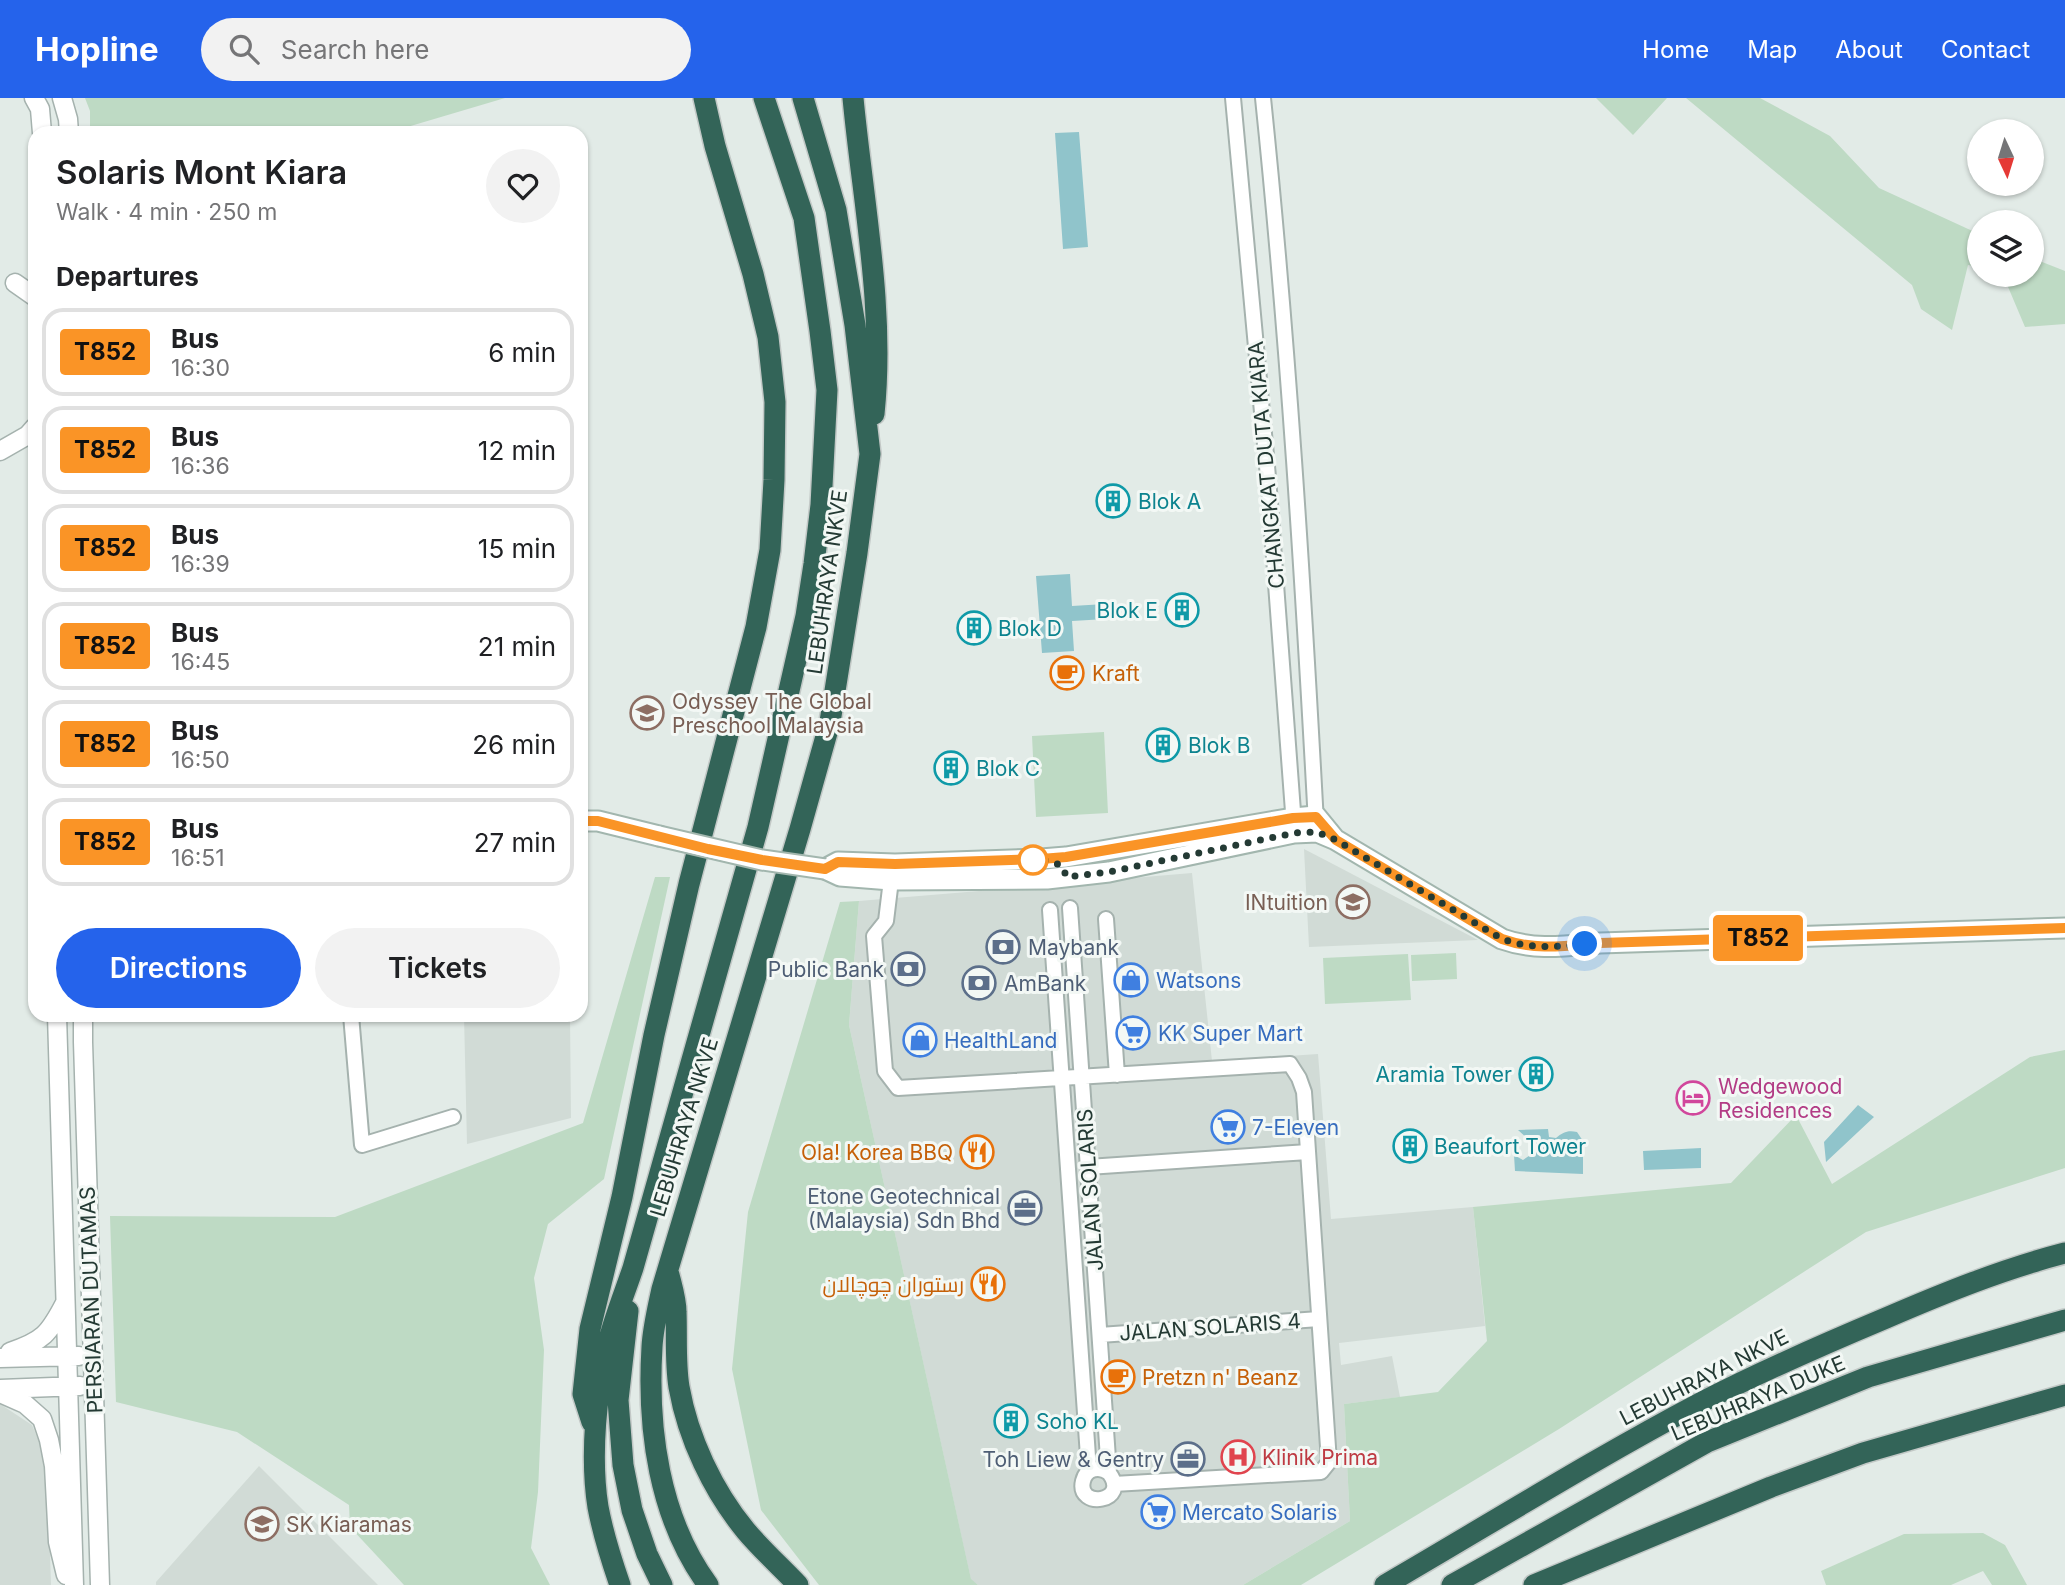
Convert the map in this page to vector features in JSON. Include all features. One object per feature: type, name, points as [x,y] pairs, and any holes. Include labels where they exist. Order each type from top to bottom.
[{"type":"highway","points":[[596,1434],[583,1394],[590,1329],[622,1197],[654,1035],[755,627],[770,550],[775,402],[768,337],[754,274],[715,146],[704,98]]},
{"type":"highway","name":"LEBUHRAYA NKVE","points":[[633,1268],[758,827],[806,616],[821,505],[827,390],[820,331],[804,218],[764,98]]},
{"type":"highway","name":"LEBUHRAYA NKVE","points":[[708,1585],[697,1570],[672,1515],[658,1465],[650,1401],[652,1344],[668,1267],[830,722],[858,553],[870,454],[855,325],[836,209],[803,98]]},
{"type":"highway","points":[[853,98],[875,286],[878,376],[870,454]]},
{"type":"highway","name":"LEBUHRAYA NKVE","points":[[1384,1585],[1600,1459],[1716,1396],[1811,1349],[1936,1297],[2026,1263],[2065,1253]]},
{"type":"highway","points":[[668,1267],[676,1310],[675,1353],[683,1408],[702,1459],[746,1530],[798,1585]]},
{"type":"highway","points":[[620,1585],[607,1548],[598,1504],[596,1434],[599,1392],[609,1339],[633,1268]]},
{"type":"highway","points":[[633,1268],[618,1400],[623,1465],[632,1510],[647,1554],[663,1585]]},
{"type":"highway","name":"LEBUHRAYA DUKE","points":[[1452,1585],[1707,1442],[1868,1377],[2065,1320]]},
{"type":"highway","points":[[1534,1585],[1771,1487],[1863,1453],[2065,1395]]},
{"type":"main road","points":[[588,821],[598,821],[762,860],[825,869],[840,876],[891,880],[1055,867]]},
{"type":"main road","points":[[825,869],[838,862],[1055,867],[1109,872],[1294,825],[1316,824],[1336,840],[1502,939],[1518,945],[1541,948],[1600,943],[2065,928]]},
{"type":"street","points":[[34,98],[40,109],[41,126]]},
{"type":"street","points":[[62,98],[68,126]]},
{"type":"street","name":"CHANGKAT DUTA KIARA","points":[[1233,98],[1268,477],[1294,825]]},
{"type":"street","name":"CHANGKAT DUTA KIARA","points":[[1263,98],[1290,414],[1316,824]]},
{"type":"street","points":[[15,284],[28,292]]},
{"type":"street","points":[[0,451],[28,435]]},
{"type":"street","points":[[891,880],[886,921],[874,936],[885,1070],[898,1088],[1290,1064],[1299,1078],[1304,1092],[1329,1462],[1321,1472],[1112,1478],[1100,1468],[1086,1475],[1083,1489],[1094,1500],[1104,1499],[1112,1492],[1112,1478]]},
{"type":"street","name":"JALAN SOLARIS","points":[[1070,908],[1112,1478]]},
{"type":"street","name":"JALAN SOLARIS","points":[[1050,910],[1090,1471]]},
{"type":"street","points":[[1106,919],[1117,1075]]},
{"type":"street","name":"PERSIARAN DUTAMAS","points":[[57,1022],[74,1585]]},
{"type":"street","name":"PERSIARAN DUTAMAS","points":[[83,1022],[100,1585]]},
{"type":"street","points":[[352,1022],[362,1145],[453,1117]]},
{"type":"street","points":[[1088,1167],[1308,1152]]},
{"type":"street","points":[[0,1357],[33,1344],[52,1328],[66,1300]]},
{"type":"street","name":"JALAN SOLARIS 4","points":[[1100,1335],[1320,1319]]},
{"type":"street","points":[[0,1357],[93,1356]]},
{"type":"street","points":[[0,1391],[94,1386]]},
{"type":"street","points":[[0,1391],[25,1404],[42,1419],[54,1466],[58,1542],[68,1585]]},
{"type":"shaded area","points":[[1304,849],[1331,863],[1478,940],[1309,947]]},
{"type":"shaded area","points":[[1192,873],[1212,1061],[1318,1054],[1331,1219],[1473,1207],[1485,1326],[1339,1343],[1341,1365],[1392,1356],[1400,1397],[1344,1404],[1350,1521],[1243,1585],[978,1585],[971,1580],[849,1025],[859,901]]},
{"type":"shaded area","points":[[464,1022],[570,1022],[571,1118],[467,1144]]},
{"type":"shaded area","points":[[0,1404],[32,1425],[47,1460],[51,1585],[0,1585]]},
{"type":"shaded area","name":"SK Kiaramas","points":[[259,1466],[378,1585],[156,1585]]},
{"type":"green space","points":[[85,98],[505,98],[411,126],[90,126],[90,111]]},
{"type":"green space","points":[[1596,98],[1667,98],[1633,135]]},
{"type":"green space","points":[[1686,98],[1760,98],[1830,136],[1879,188],[1967,228],[1967,269],[1952,330],[1921,309],[1912,285]]},
{"type":"green space","points":[[2044,263],[2065,271],[2065,324],[2025,327],[2008,287],[2044,287]]},
{"type":"green space","points":[[1104,732],[1108,813],[1036,817],[1032,736]]},
{"type":"green space","points":[[655,877],[670,877],[604,1179],[548,1224],[534,1278],[544,1350],[538,1492],[531,1548],[550,1585],[404,1585],[350,1527],[349,1505],[237,1432],[116,1402],[110,1216],[335,1217],[583,1123]]},
{"type":"green space","points":[[859,901],[849,1025],[971,1579],[978,1585],[819,1585],[761,1510],[732,1369],[748,1212],[840,902]]},
{"type":"green space","points":[[1456,953],[1457,979],[1412,981],[1411,955]]},
{"type":"green space","points":[[1408,954],[1411,1000],[1325,1004],[1323,958]]},
{"type":"green space","points":[[2065,1050],[2065,1168],[1866,1232],[1559,1429],[1301,1585],[1243,1585],[1350,1521],[1344,1404],[1438,1392],[1487,1341],[1473,1207],[1731,1183],[1796,1115],[1832,1184],[2030,1057]]},
{"type":"green space","points":[[1983,1533],[2005,1545],[2027,1585],[1992,1585],[1983,1571],[1951,1585],[1826,1585],[1821,1571],[1904,1534]]},
{"type":"water","points":[[1079,132],[1088,247],[1063,249],[1055,133]]},
{"type":"water","points":[[1070,574],[1072,606],[1105,604],[1106,619],[1072,621],[1074,651],[1042,653],[1036,576]]},
{"type":"water","points":[[1858,1105],[1874,1117],[1826,1162],[1824,1142]]},
{"type":"water","points":[[1548,1129],[1549,1137],[1556,1138],[1566,1132],[1577,1132],[1583,1141],[1583,1174],[1515,1171],[1514,1155],[1523,1160],[1539,1149],[1518,1130]]},
{"type":"water","points":[[1701,1148],[1701,1168],[1644,1170],[1643,1151]]},
{"type":"bus line","name":"T852","points":[[588,821],[598,821],[762,860],[825,869],[838,862],[895,864],[1066,857],[1293,818],[1316,817],[1336,840],[1502,939],[1518,945],[1541,948],[1600,943],[2065,928]]},
{"type":"place","name":"Blok A","points":[[1113,501]]},
{"type":"place","name":"Blok E","points":[[1182,610]]},
{"type":"place","name":"Blok D","points":[[974,628]]},
{"type":"place","name":"Kraft","points":[[1067,673]]},
{"type":"place","name":"Odyssey The Global Preschool Malaysia","points":[[647,713]]},
{"type":"place","name":"Blok B","points":[[1163,745]]},
{"type":"place","name":"Blok C","points":[[951,768]]},
{"type":"place","name":"INtuition","points":[[1353,902]]},
{"type":"place","name":"Maybank","points":[[1003,947]]},
{"type":"place","name":"Public Bank","points":[[908,969]]},
{"type":"place","name":"Watsons","points":[[1131,980]]},
{"type":"place","name":"AmBank","points":[[979,983]]},
{"type":"place","name":"KK Super Mart","points":[[1133,1033]]},
{"type":"place","name":"HealthLand","points":[[920,1040]]},
{"type":"place","name":"Aramia Tower","points":[[1536,1074]]},
{"type":"place","name":"Wedgewood Residences","points":[[1693,1098]]},
{"type":"place","name":"7-Eleven","points":[[1228,1127]]},
{"type":"place","name":"Beaufort Tower","points":[[1410,1146]]},
{"type":"place","name":"Ola! Korea BBQ","points":[[977,1152]]},
{"type":"place","name":"Etone Geotechnical (Malaysia) Sdn Bhd","points":[[1025,1208]]},
{"type":"place","name":"رستوران چوچالان","points":[[988,1284]]},
{"type":"place","name":"Pretzn n' Beanz","points":[[1118,1377]]},
{"type":"place","name":"Soho KL","points":[[1011,1421]]},
{"type":"place","name":"Klinik Prima","points":[[1238,1457]]},
{"type":"place","name":"Toh Liew & Gentry","points":[[1188,1459]]},
{"type":"place","name":"Mercato Solaris","points":[[1158,1512]]},
{"type":"place","name":"SK Kiaramas","points":[[262,1524]]},
{"type":"route","points":[[1033,860],[1041,859],[1061,865],[1067,877],[1109,872],[1294,833],[1317,832],[1336,840],[1502,939],[1518,945],[1541,948],[1585,944]]}]
